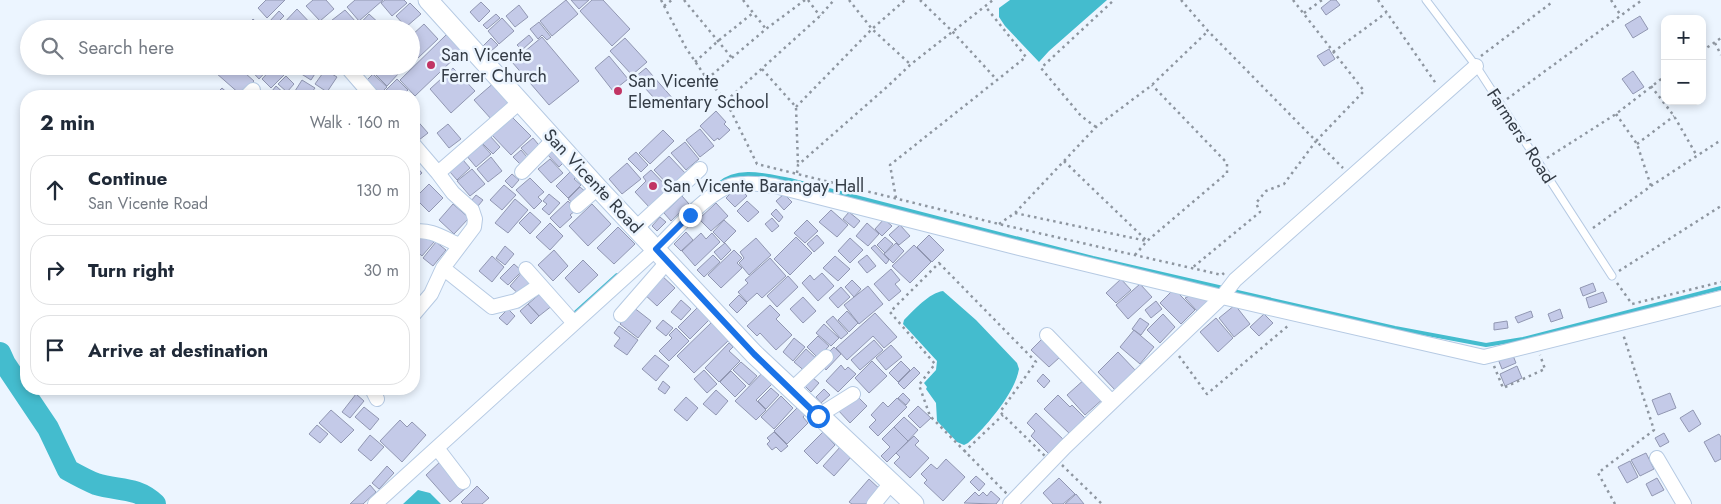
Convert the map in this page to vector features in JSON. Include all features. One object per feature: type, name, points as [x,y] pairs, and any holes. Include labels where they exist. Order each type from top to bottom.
[{"type":"street","name":"San Vicente Road","points":[[428,0],[598,188],[754,354],[914,504]]},
{"type":"street","points":[[1010,504],[1065,447],[1222,297],[1235,280],[1477,62]]},
{"type":"street","points":[[354,75],[367,90]]},
{"type":"street","points":[[438,173],[520,101]]},
{"type":"street","points":[[522,172],[554,140]]},
{"type":"street","points":[[420,152],[453,193],[475,215],[476,223],[443,268],[431,294],[420,307]]},
{"type":"street","points":[[636,228],[700,169]]},
{"type":"street","points":[[622,315],[690,215],[717,192],[734,185],[760,184],[1222,297],[1484,356],[1721,298]]},
{"type":"street","points":[[577,206],[598,188]]},
{"type":"street","points":[[420,231],[434,233],[459,245]]},
{"type":"street","points":[[374,504],[574,323],[662,255]]},
{"type":"street","points":[[443,268],[492,307],[516,301],[540,285]]},
{"type":"street","points":[[526,269],[574,323]]},
{"type":"street","points":[[1047,336],[1112,402]]},
{"type":"street","points":[[791,390],[826,356]]},
{"type":"street","points":[[818,416],[853,394]]},
{"type":"street","points":[[437,448],[463,482]]},
{"type":"street","points":[[1657,458],[1684,504]]},
{"type":"street","points":[[874,504],[891,483]]},
{"type":"lane","name":"Farmers' Road","points":[[1426,0],[1477,62],[1612,276]]},
{"type":"path","points":[[661,0],[695,62],[726,101],[758,164],[998,224],[1222,275],[1229,269]]},
{"type":"path","points":[[664,6],[672,0]]},
{"type":"path","points":[[684,0],[732,58]]},
{"type":"path","points":[[743,0],[766,29]]},
{"type":"path","points":[[707,79],[766,29],[807,0],[820,16]]},
{"type":"path","points":[[726,101],[820,16],[834,0]]},
{"type":"path","points":[[849,0],[872,28],[910,64]]},
{"type":"path","points":[[796,107],[872,28],[904,0]]},
{"type":"path","points":[[920,0],[952,31],[997,80]]},
{"type":"path","points":[[798,165],[888,86],[910,64],[993,0]]},
{"type":"path","points":[[1096,126],[1081,116],[1041,68],[1114,0]]},
{"type":"path","points":[[1181,0],[1208,31],[1348,172]]},
{"type":"path","points":[[1192,268],[1260,212],[1256,203],[1266,191],[1284,184],[1316,141],[1364,92],[1293,0]]},
{"type":"path","points":[[1304,13],[1322,0]]},
{"type":"path","points":[[1378,0],[1440,89]]},
{"type":"path","points":[[1477,62],[1551,3],[1552,0]]},
{"type":"path","points":[[1611,0],[1621,16]]},
{"type":"path","points":[[1504,101],[1642,0]]},
{"type":"path","points":[[896,198],[890,165],[1026,57],[985,6]]},
{"type":"path","points":[[695,62],[753,13]]},
{"type":"path","points":[[1333,52],[1387,13]]},
{"type":"path","points":[[998,224],[1015,212],[1096,126],[1152,85],[1208,31]]},
{"type":"path","points":[[1706,48],[1721,38]]},
{"type":"path","points":[[1714,43],[1721,55]]},
{"type":"path","points":[[762,69],[796,107],[797,174]]},
{"type":"path","points":[[1540,162],[1616,114],[1661,79]]},
{"type":"path","points":[[1135,255],[1147,241],[1227,173],[1227,163],[1152,85]]},
{"type":"path","points":[[1651,85],[1674,116],[1697,156]]},
{"type":"path","points":[[1616,114],[1637,144],[1651,186]]},
{"type":"path","points":[[1637,144],[1674,116]]},
{"type":"path","points":[[1587,232],[1651,186],[1721,140]]},
{"type":"path","points":[[1064,161],[1147,241]]},
{"type":"path","points":[[1721,206],[1612,276],[1632,304],[1721,282]]},
{"type":"path","points":[[1015,212],[1147,241]]},
{"type":"path","points":[[938,263],[1036,362],[1000,412],[1047,458],[1010,497],[964,452],[930,416],[919,385],[935,364],[890,312],[938,263]]},
{"type":"path","points":[[1178,354],[1207,394],[1293,322]]},
{"type":"path","points":[[1615,504],[1598,473],[1654,430],[1621,330]]},
{"type":"path","points":[[1493,364],[1503,388],[1545,369],[1538,350]]},
{"type":"path","points":[[964,452],[1003,415]]},
{"type":"path","points":[[1062,465],[1102,504]]},
{"type":"water","points":[[1010,0],[1107,0],[1039,62],[999,17],[999,8]]},
{"type":"water","points":[[943,291],[976,320],[1017,363],[1019,369],[1012,388],[999,409],[975,436],[964,445],[957,442],[937,421],[936,403],[924,383],[936,370],[937,361],[903,324],[904,320],[922,302],[932,295]]},
{"type":"water","points":[[418,490],[430,493],[441,504],[403,504]]},
{"type":"building","points":[[266,0],[285,0],[267,18],[258,8]]},
{"type":"building","points":[[313,0],[326,0],[334,9],[319,20],[306,6]]},
{"type":"building","points":[[355,0],[383,0],[360,20],[347,7]]},
{"type":"building","points":[[385,0],[404,0],[407,3],[392,16],[381,3]]},
{"type":"building","points":[[566,0],[578,14],[552,36],[540,21]]},
{"type":"building","points":[[571,0],[589,0],[579,9]]},
{"type":"building","points":[[592,0],[603,0],[630,29],[612,46],[580,11]]},
{"type":"building","points":[[1331,0],[1336,0],[1340,5],[1326,15],[1321,8]]},
{"type":"building","points":[[481,2],[490,11],[479,22],[470,12]]},
{"type":"building","points":[[410,3],[421,14],[414,20],[400,20],[396,16]]},
{"type":"building","points":[[519,5],[528,17],[515,27],[506,16]]},
{"type":"building","points":[[297,9],[307,20],[287,20]]},
{"type":"building","points":[[345,10],[354,20],[332,20]]},
{"type":"building","points":[[279,11],[284,16],[280,20],[271,20]]},
{"type":"building","points":[[369,14],[376,20],[363,20]]},
{"type":"building","points":[[496,14],[500,18],[487,29],[483,25]]},
{"type":"building","points":[[1640,16],[1648,29],[1633,38],[1625,25]]},
{"type":"building","points":[[502,18],[514,31],[499,44],[488,31]]},
{"type":"building","points":[[539,22],[551,37],[547,40],[542,35],[538,39],[530,29]]},
{"type":"building","points":[[424,24],[438,39],[420,56],[420,28]]},
{"type":"building","name":"San Vicente Ferrer Church","points":[[446,35],[462,51],[420,91],[409,90],[400,80],[405,75],[420,75],[420,60]]},
{"type":"building","points":[[529,35],[533,40],[522,50],[517,45]]},
{"type":"building","points":[[542,37],[579,81],[549,105],[512,62]]},
{"type":"building","points":[[491,38],[498,45],[490,52],[483,46]]},
{"type":"building","points":[[625,38],[647,62],[632,75],[610,51]]},
{"type":"building","points":[[1329,49],[1335,59],[1324,66],[1317,56]]},
{"type":"building","points":[[609,56],[628,79],[613,91],[595,68]]},
{"type":"building","points":[[453,68],[475,91],[451,113],[430,89]]},
{"type":"building","points":[[646,68],[674,100],[664,109],[635,77]]},
{"type":"building","points":[[1633,71],[1644,87],[1633,94],[1622,79]]},
{"type":"building","points":[[218,75],[247,75],[254,81],[246,90],[235,90]]},
{"type":"building","points":[[266,75],[284,75],[271,88],[262,79]]},
{"type":"building","points":[[303,75],[314,75],[311,80]]},
{"type":"building","points":[[321,75],[334,75],[337,77],[328,90],[324,90],[315,84]]},
{"type":"building","points":[[374,75],[387,87],[384,90],[376,90],[366,81]]},
{"type":"building","points":[[376,75],[397,75],[387,86]]},
{"type":"building","points":[[286,76],[294,84],[289,90],[285,90],[278,84]]},
{"type":"building","points":[[397,79],[408,90],[386,90]]},
{"type":"building","points":[[302,80],[315,88],[314,90],[296,90]]},
{"type":"building","points":[[496,81],[513,101],[492,120],[474,100]]},
{"type":"building","points":[[716,111],[726,122],[724,124],[730,130],[719,140],[718,138],[714,141],[700,126]]},
{"type":"building","points":[[511,116],[531,136],[511,155],[491,134]]},
{"type":"building","points":[[420,124],[428,133],[420,139]]},
{"type":"building","points":[[448,124],[461,139],[449,148],[437,133]]},
{"type":"building","points":[[700,129],[714,146],[700,157],[686,140]]},
{"type":"building","points":[[663,130],[674,141],[650,164],[639,153]]},
{"type":"building","points":[[490,136],[500,147],[493,154],[482,143]]},
{"type":"building","points":[[533,138],[543,150],[532,160],[521,148]]},
{"type":"building","points":[[480,142],[491,154],[476,167],[466,155]]},
{"type":"building","points":[[685,142],[699,159],[686,170],[671,153]]},
{"type":"building","points":[[553,148],[565,161],[559,167],[547,154]]},
{"type":"building","points":[[521,150],[527,157],[520,164],[513,157]]},
{"type":"building","points":[[636,152],[648,165],[641,172],[628,159]]},
{"type":"building","points":[[669,156],[687,175],[672,189],[654,170]]},
{"type":"building","points":[[491,157],[502,171],[488,182],[477,169]]},
{"type":"building","points":[[550,159],[563,173],[551,183],[538,169]]},
{"type":"building","points":[[463,160],[470,168],[457,180],[450,172]]},
{"type":"building","points":[[627,163],[641,179],[622,194],[609,179]]},
{"type":"building","points":[[472,169],[485,184],[470,196],[457,181]]},
{"type":"building","points":[[572,170],[578,175],[574,179],[581,185],[568,198],[556,186]]},
{"type":"building","name":"San Vicente Barangay Hall","points":[[651,170],[670,190],[650,208],[635,192],[646,181],[643,177]]},
{"type":"building","points":[[512,174],[519,180],[512,188],[505,181]]},
{"type":"building","points":[[530,178],[544,192],[538,197],[542,201],[534,209],[516,190]]},
{"type":"building","points":[[429,184],[443,198],[429,212],[420,203],[420,193]]},
{"type":"building","points":[[504,185],[516,195],[502,210],[490,200]]},
{"type":"building","points":[[738,186],[747,196],[735,207],[726,198]]},
{"type":"building","points":[[580,187],[587,193],[575,205],[568,199]]},
{"type":"building","points":[[549,194],[560,203],[549,215],[542,209],[547,204],[543,201]]},
{"type":"building","points":[[784,194],[792,202],[784,210],[776,201]]},
{"type":"building","points":[[476,195],[483,200],[478,206],[471,201]]},
{"type":"building","points":[[682,196],[689,204],[671,221],[664,213]]},
{"type":"building","points":[[515,199],[528,210],[508,233],[495,223]]},
{"type":"building","points":[[568,201],[576,210],[570,215],[572,217],[560,228],[550,218]]},
{"type":"building","points":[[747,201],[759,212],[748,222],[737,211]]},
{"type":"building","points":[[716,203],[728,216],[711,231],[699,219]]},
{"type":"building","points":[[453,204],[469,218],[454,234],[439,220]]},
{"type":"building","points":[[592,204],[611,224],[588,246],[569,226]]},
{"type":"building","points":[[776,209],[783,217],[779,222],[771,214]]},
{"type":"building","points":[[831,210],[848,225],[837,237],[819,222]]},
{"type":"building","points":[[530,212],[541,222],[530,234],[519,223]]},
{"type":"building","points":[[849,212],[860,221],[854,228],[843,219]]},
{"type":"building","points":[[660,217],[666,222],[657,231],[652,226]]},
{"type":"building","points":[[772,218],[779,226],[772,232],[765,224]]},
{"type":"building","points":[[884,219],[892,226],[882,236],[875,229]]},
{"type":"building","points":[[724,220],[736,231],[724,243],[713,232]]},
{"type":"building","points":[[807,220],[818,231],[805,243],[794,233]]},
{"type":"building","points":[[550,223],[563,236],[550,250],[536,237]]},
{"type":"building","points":[[867,223],[879,234],[868,246],[856,236]]},
{"type":"building","points":[[900,225],[910,236],[899,245],[889,235]]},
{"type":"building","points":[[618,227],[635,244],[614,264],[597,248]]},
{"type":"building","points":[[422,232],[434,242],[422,256],[420,254],[420,234]]},
{"type":"building","points":[[686,232],[693,240],[681,251],[674,244]]},
{"type":"building","points":[[701,233],[706,239],[712,233],[720,242],[695,266],[682,251]]},
{"type":"building","points":[[817,235],[824,243],[814,252],[807,244]]},
{"type":"building","points":[[929,235],[944,250],[932,262],[917,247]]},
{"type":"building","points":[[796,237],[812,253],[790,275],[774,259]]},
{"type":"building","points":[[885,237],[893,244],[885,253],[877,245]]},
{"type":"building","points":[[756,238],[771,255],[749,275],[739,263],[744,258],[740,252]]},
{"type":"building","points":[[850,238],[863,250],[850,263],[838,251]]},
{"type":"building","points":[[436,242],[446,250],[433,266],[423,258]]},
{"type":"building","points":[[725,243],[731,250],[721,260],[714,252]]},
{"type":"building","points":[[896,243],[904,251],[893,263],[884,254]]},
{"type":"building","points":[[875,245],[889,260],[886,264],[871,248]]},
{"type":"building","points":[[914,245],[931,262],[910,283],[892,266]]},
{"type":"building","points":[[505,246],[514,254],[505,265],[496,258]]},
{"type":"building","points":[[554,250],[568,266],[553,281],[538,265]]},
{"type":"building","points":[[734,250],[742,258],[737,263],[742,268],[721,288],[708,275]]},
{"type":"building","points":[[713,255],[720,262],[704,277],[697,270]]},
{"type":"building","points":[[867,255],[876,266],[867,273],[858,262]]},
{"type":"building","points":[[492,256],[504,267],[492,282],[479,271]]},
{"type":"building","points":[[835,256],[850,269],[838,281],[823,268]]},
{"type":"building","points":[[770,258],[786,276],[762,298],[757,293],[747,302],[738,292],[748,283],[745,280]]},
{"type":"building","points":[[583,260],[598,275],[579,293],[565,278]]},
{"type":"building","points":[[514,264],[522,271],[508,285],[500,278]]},
{"type":"building","points":[[891,269],[900,280],[895,284],[901,291],[889,301],[874,284]]},
{"type":"building","points":[[524,270],[536,281],[522,297],[510,286]]},
{"type":"building","points":[[822,273],[834,286],[818,301],[802,283],[810,275],[814,280]]},
{"type":"building","points":[[660,274],[675,288],[657,306],[642,292]]},
{"type":"building","points":[[788,276],[798,287],[777,307],[767,296]]},
{"type":"building","points":[[1121,279],[1131,290],[1116,303],[1106,293]]},
{"type":"building","points":[[852,280],[861,289],[854,297],[845,287]]},
{"type":"building","points":[[1593,283],[1596,291],[1583,296],[1580,288]]},
{"type":"building","points":[[1140,284],[1152,297],[1128,319],[1116,305]]},
{"type":"building","points":[[868,286],[883,304],[859,324],[844,305]]},
{"type":"building","points":[[841,287],[850,297],[838,308],[829,298]]},
{"type":"building","points":[[1174,289],[1195,310],[1181,324],[1160,303]]},
{"type":"building","points":[[542,292],[553,305],[539,316],[528,304]]},
{"type":"building","points":[[1603,292],[1607,302],[1589,308],[1586,298]]},
{"type":"building","points":[[1194,294],[1210,299],[1197,311],[1185,298]]},
{"type":"building","points":[[739,295],[747,303],[737,313],[729,305]]},
{"type":"building","points":[[803,297],[816,311],[803,323],[790,309]]},
{"type":"building","points":[[681,300],[691,309],[681,320],[671,312]]},
{"type":"building","points":[[1156,301],[1162,309],[1151,318],[1145,310]]},
{"type":"building","points":[[528,304],[539,316],[531,324],[520,311]]},
{"type":"building","points":[[770,305],[780,315],[776,319],[792,335],[776,350],[760,333],[757,336],[747,326]]},
{"type":"building","points":[[1235,305],[1250,324],[1234,337],[1219,318]]},
{"type":"building","points":[[633,307],[651,321],[638,338],[620,324]]},
{"type":"building","points":[[697,308],[709,320],[690,339],[678,327]]},
{"type":"building","points":[[508,309],[515,316],[507,325],[499,318]]},
{"type":"building","points":[[1560,309],[1563,318],[1551,322],[1548,314]]},
{"type":"building","points":[[847,311],[858,323],[849,332],[838,320]]},
{"type":"building","points":[[1531,311],[1533,317],[1518,323],[1515,317]]},
{"type":"building","points":[[875,313],[897,337],[884,348],[873,336],[847,360],[836,348]]},
{"type":"building","points":[[1163,314],[1175,327],[1160,343],[1147,330]]},
{"type":"building","points":[[1264,314],[1273,323],[1259,336],[1250,327]]},
{"type":"building","points":[[833,316],[848,333],[841,339],[826,322]]},
{"type":"building","points":[[1140,318],[1149,324],[1141,335],[1132,329]]},
{"type":"building","points":[[1216,318],[1233,338],[1218,352],[1200,332]]},
{"type":"building","points":[[663,320],[673,328],[666,336],[656,328]]},
{"type":"building","points":[[1507,321],[1508,328],[1494,330],[1494,323]]},
{"type":"building","points":[[712,322],[729,340],[694,373],[677,356]]},
{"type":"building","points":[[824,324],[839,338],[831,346],[816,333]]},
{"type":"building","points":[[619,326],[638,340],[627,355],[614,346],[620,338],[614,333]]},
{"type":"building","points":[[676,328],[689,341],[669,361],[659,351],[672,338],[669,335]]},
{"type":"building","points":[[1134,330],[1154,347],[1140,364],[1120,347]]},
{"type":"building","points":[[818,336],[829,346],[818,358],[807,347]]},
{"type":"building","points":[[794,338],[805,347],[793,361],[783,352]]},
{"type":"building","points":[[1042,339],[1060,357],[1049,367],[1031,350]]},
{"type":"building","points":[[874,340],[883,350],[860,370],[851,360]]},
{"type":"building","points":[[729,343],[733,347],[729,351],[740,361],[719,382],[705,368]]},
{"type":"building","points":[[891,345],[902,357],[886,370],[876,358]]},
{"type":"building","points":[[834,347],[841,354],[826,370],[823,366],[827,354]]},
{"type":"building","points":[[806,349],[818,360],[807,373],[794,362]]},
{"type":"building","points":[[1118,352],[1136,371],[1116,391],[1098,372]]},
{"type":"building","points":[[1512,353],[1516,363],[1502,369],[1498,359]]},
{"type":"building","points":[[655,355],[669,366],[656,381],[642,369]]},
{"type":"building","points":[[872,361],[887,376],[869,393],[855,378]]},
{"type":"building","points":[[901,361],[910,370],[898,382],[889,373]]},
{"type":"building","points":[[741,362],[757,376],[749,385],[733,370]]},
{"type":"building","points":[[841,365],[845,370],[848,367],[856,374],[838,392],[826,381]]},
{"type":"building","points":[[1517,366],[1522,378],[1505,386],[1500,374]]},
{"type":"building","points":[[914,367],[920,373],[904,389],[898,383]]},
{"type":"building","points":[[766,369],[777,379],[756,400],[766,410],[756,420],[735,401]]},
{"type":"building","points":[[704,370],[717,384],[707,393],[694,379]]},
{"type":"building","points":[[731,371],[746,386],[735,397],[720,382]]},
{"type":"building","points":[[1043,374],[1050,381],[1044,388],[1037,381]]},
{"type":"building","points":[[813,378],[819,383],[811,392],[805,386]]},
{"type":"building","points":[[1086,378],[1104,398],[1085,415],[1067,395]]},
{"type":"building","points":[[663,381],[670,387],[665,394],[658,389]]},
{"type":"building","points":[[771,388],[779,395],[766,409],[758,401]]},
{"type":"building","points":[[824,389],[830,395],[821,403],[816,397]]},
{"type":"building","points":[[716,390],[728,401],[716,415],[703,404]]},
{"type":"building","points":[[854,393],[867,406],[850,423],[837,409]]},
{"type":"building","points":[[903,393],[910,400],[906,405],[898,398]]},
{"type":"building","points":[[1670,393],[1676,408],[1658,415],[1652,400]]},
{"type":"building","points":[[355,395],[364,401],[350,418],[342,412]]},
{"type":"building","points":[[1058,395],[1070,407],[1072,405],[1086,419],[1071,435],[1044,409]]},
{"type":"building","points":[[781,396],[793,408],[774,429],[761,417]]},
{"type":"building","points":[[686,397],[698,408],[687,421],[674,410]]},
{"type":"building","points":[[897,398],[907,407],[878,436],[869,427],[876,420],[871,415],[883,402],[888,407]]},
{"type":"building","points":[[803,402],[810,409],[803,417],[808,423],[787,444],[774,431]]},
{"type":"building","points":[[918,406],[931,418],[920,428],[908,416]]},
{"type":"building","points":[[364,407],[379,419],[370,430],[355,417]]},
{"type":"building","points":[[331,410],[354,430],[341,443],[319,423]]},
{"type":"building","points":[[1693,410],[1701,424],[1689,432],[1680,418]]},
{"type":"building","points":[[1036,413],[1066,442],[1052,457],[1031,436],[1035,431],[1027,423]]},
{"type":"building","points":[[904,417],[918,430],[908,441],[894,427]]},
{"type":"building","points":[[400,420],[407,427],[412,422],[426,435],[402,462],[380,441]]},
{"type":"building","points":[[317,425],[328,434],[320,443],[309,434]]},
{"type":"building","points":[[894,427],[908,441],[887,462],[881,456],[890,447],[882,439]]},
{"type":"building","points":[[774,432],[788,446],[781,452],[776,447],[772,450],[767,444],[770,441],[767,438]]},
{"type":"building","points":[[823,432],[835,445],[817,464],[804,451]]},
{"type":"building","points":[[1664,433],[1669,442],[1660,447],[1655,438]]},
{"type":"building","points":[[1719,434],[1721,437],[1721,459],[1715,462],[1704,442]]},
{"type":"building","points":[[370,435],[384,447],[371,461],[358,450]]},
{"type":"building","points":[[914,436],[919,441],[915,445],[929,458],[910,478],[894,463],[900,457],[896,453]]},
{"type":"building","points":[[841,446],[852,456],[834,476],[823,466]]},
{"type":"building","points":[[1646,453],[1654,469],[1640,476],[1631,460]]},
{"type":"building","points":[[946,459],[965,477],[943,501],[924,483],[927,480],[921,474],[931,464],[937,469]]},
{"type":"building","points":[[442,460],[466,488],[450,502],[426,475]]},
{"type":"building","points":[[1630,461],[1638,477],[1627,483],[1618,467]]},
{"type":"building","points":[[387,466],[394,473],[379,489],[372,483]]},
{"type":"building","points":[[976,476],[985,484],[979,491],[970,482]]},
{"type":"building","points":[[1059,478],[1075,494],[1063,504],[1053,504],[1043,493]]},
{"type":"building","points":[[1657,478],[1664,490],[1652,496],[1646,484]]},
{"type":"building","points":[[869,479],[882,491],[871,504],[852,504],[849,502]]},
{"type":"building","points":[[370,485],[376,492],[363,504],[350,504]]},
{"type":"building","points":[[477,486],[489,498],[482,504],[463,504],[461,502]]},
{"type":"building","points":[[991,491],[1000,499],[996,504],[964,503],[975,492],[979,496],[983,492],[987,496]]},
{"type":"building","points":[[1076,494],[1084,504],[1065,504]]},
{"type":"waterway","points":[[719,184],[727,179],[744,174],[790,180],[1093,258],[1223,288]]},
{"type":"waterway","points":[[576,312],[617,275]]},
{"type":"waterway","points":[[1233,291],[1395,328],[1486,345],[1523,339],[1721,288]]},
{"type":"waterway","points":[[0,353],[20,386]]},
{"type":"waterway","points":[[26,395],[48,428],[68,470],[96,484],[141,494],[155,504]]},
{"type":"place","name":"San Vicente Ferrer Church","points":[[431,65]]},
{"type":"place","name":"San Vicente Elementary School","points":[[618,91]]},
{"type":"place","name":"San Vicente Barangay Hall","points":[[653,186]]},
{"type":"route","points":[[690,215],[656,249],[754,354],[818,416]]}]
